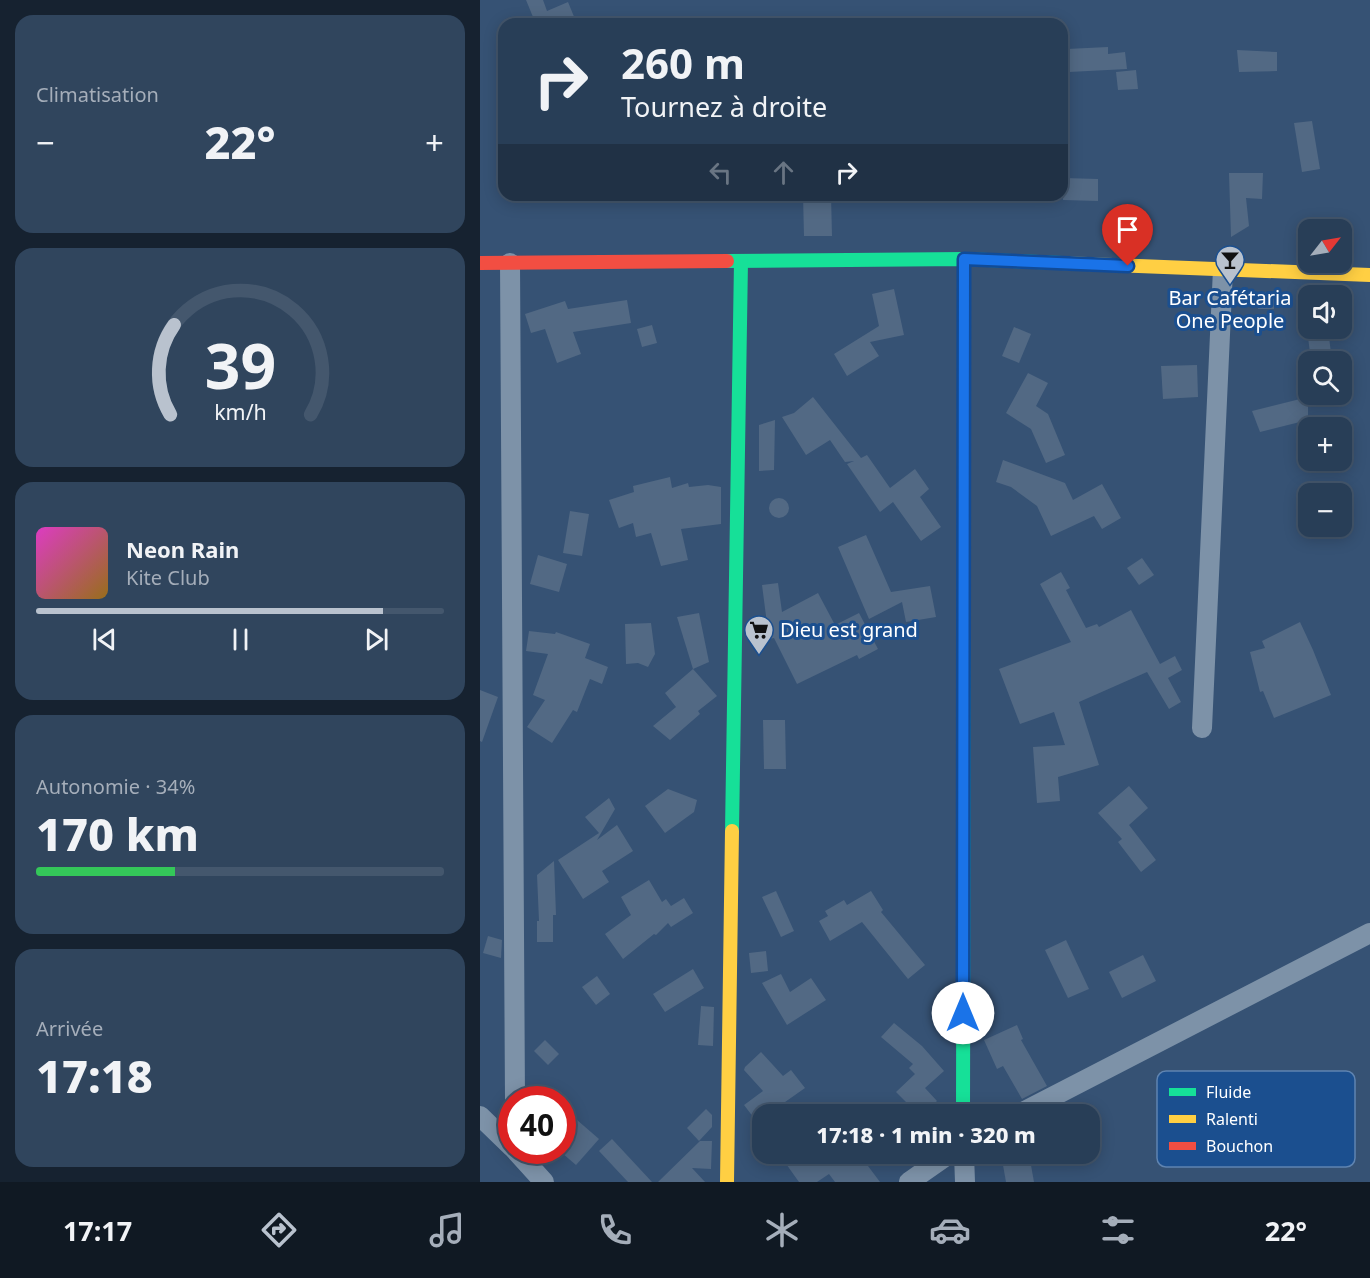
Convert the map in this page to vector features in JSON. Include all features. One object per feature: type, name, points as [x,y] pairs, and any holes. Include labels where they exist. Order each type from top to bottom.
[{"type":"street","points":[[963,1104],[964,259]]},
{"type":"street","points":[[480,263],[964,259],[1370,275]]},
{"type":"street","points":[[727,1182],[741,261]]},
{"type":"street","points":[[510,263],[515,1086]]},
{"type":"street","points":[[1202,728],[1223,269]]},
{"type":"street","points":[[1038,1104],[1370,933]]},
{"type":"street","points":[[480,1116],[498,1133]]},
{"type":"street","points":[[528,1164],[544,1182]]},
{"type":"street","points":[[909,1182],[935,1164]]},
{"type":"street","points":[[964,1164],[964,1182]]},
{"type":"building","points":[[526,0],[543,0],[547,11],[568,2],[575,18],[531,18],[533,17]]},
{"type":"building","points":[[1108,47],[1108,54],[1125,52],[1127,69],[1069,72],[1068,49]]},
{"type":"building","points":[[1237,50],[1277,52],[1277,71],[1239,72]]},
{"type":"building","points":[[1136,70],[1138,89],[1118,90],[1116,72]]},
{"type":"building","points":[[1312,121],[1320,169],[1302,172],[1294,123]]},
{"type":"building","points":[[1229,173],[1263,173],[1262,199],[1246,198],[1249,226],[1231,237]]},
{"type":"building","points":[[1068,178],[1098,179],[1098,201],[1068,200]]},
{"type":"building","points":[[803,201],[831,201],[832,236],[804,236]]},
{"type":"building","points":[[894,289],[904,335],[870,342],[879,356],[847,376],[834,354],[879,326],[872,294]]},
{"type":"building","points":[[1257,292],[1274,292],[1274,309],[1258,309]]},
{"type":"building","points":[[627,300],[631,323],[573,332],[581,354],[557,363],[545,329],[531,333],[525,314],[565,301],[568,309]]},
{"type":"building","points":[[652,325],[657,343],[642,347],[637,329]]},
{"type":"building","points":[[1014,327],[1031,334],[1019,363],[1002,356]]},
{"type":"building","points":[[1308,339],[1329,339],[1331,351],[1310,351]]},
{"type":"building","points":[[1197,365],[1198,397],[1163,399],[1161,366]]},
{"type":"building","points":[[1028,373],[1048,383],[1036,406],[1048,414],[1065,455],[1046,463],[1031,429],[1006,413]]},
{"type":"building","points":[[813,397],[861,458],[867,455],[890,488],[915,469],[929,489],[920,497],[941,527],[921,541],[893,502],[880,512],[847,464],[854,461],[845,462],[830,440],[806,455],[782,417],[794,413]]},
{"type":"building","points":[[1298,400],[1298,405],[1308,405],[1308,417],[1298,417],[1298,422],[1260,432],[1252,411]]},
{"type":"building","points":[[775,420],[774,470],[759,471],[759,425]]},
{"type":"building","points":[[1003,460],[1065,483],[1073,500],[1102,484],[1121,518],[1102,529],[1094,516],[1051,536],[1037,506],[1011,487],[996,482]]},
{"type":"building","points":[[670,477],[672,488],[688,483],[689,487],[708,485],[721,487],[721,524],[681,529],[688,560],[661,566],[651,533],[636,537],[633,523],[619,528],[609,500],[634,492],[633,486]]},
{"type":"building","points":[[775,498],[783,498],[789,504],[789,512],[783,518],[775,518],[769,512],[769,504]]},
{"type":"building","points":[[570,511],[589,514],[582,556],[563,553]]},
{"type":"building","points":[[866,535],[891,592],[930,586],[936,617],[906,622],[902,602],[869,619],[838,547]]},
{"type":"building","points":[[538,555],[567,564],[559,592],[530,584]]},
{"type":"building","points":[[1142,558],[1154,575],[1139,585],[1127,568]]},
{"type":"building","points":[[1061,572],[1070,588],[1066,590],[1086,628],[1097,624],[1099,627],[1131,610],[1160,664],[1175,656],[1182,670],[1168,678],[1181,702],[1169,709],[1147,672],[1079,702],[1099,765],[1058,777],[1060,801],[1037,803],[1033,747],[1065,745],[1054,712],[1020,724],[999,669],[1071,642],[1040,584]]},
{"type":"building","points":[[778,583],[782,612],[818,593],[835,625],[859,613],[878,649],[859,659],[857,655],[797,684],[774,638],[769,639],[762,585]]},
{"type":"building","points":[[699,613],[709,662],[693,669],[677,617]]},
{"type":"building","points":[[1300,622],[1331,695],[1274,718],[1263,691],[1260,692],[1250,652],[1265,648],[1262,641]]},
{"type":"building","points":[[651,623],[655,654],[648,667],[638,663],[626,664],[625,624]]},
{"type":"building","points":[[529,631],[555,634],[556,632],[590,644],[585,658],[608,667],[602,684],[590,679],[577,712],[573,710],[552,743],[527,727],[545,700],[533,695],[548,654],[526,651]]},
{"type":"building","points":[[693,669],[717,696],[698,711],[700,714],[670,740],[653,726],[676,707],[665,693]]},
{"type":"building","points":[[480,690],[498,697],[482,742],[480,741]]},
{"type":"building","points":[[763,720],[785,720],[786,769],[764,769]]},
{"type":"building","points":[[1129,786],[1148,808],[1129,825],[1156,860],[1141,872],[1118,842],[1122,839],[1098,813]]},
{"type":"building","points":[[668,789],[697,800],[694,812],[665,833],[645,806]]},
{"type":"building","points":[[609,798],[615,809],[597,840],[617,825],[633,851],[602,871],[609,882],[583,899],[558,860],[599,833],[585,817]]},
{"type":"building","points":[[554,861],[556,915],[553,915],[553,942],[537,942],[537,921],[539,921],[537,875]]},
{"type":"building","points":[[649,880],[662,902],[666,899],[671,906],[684,898],[693,913],[671,927],[668,923],[656,935],[654,934],[623,959],[605,934],[631,915],[621,897]]},
{"type":"building","points":[[776,891],[794,931],[781,937],[762,897]]},
{"type":"building","points":[[871,891],[883,910],[881,912],[925,965],[908,979],[862,922],[830,941],[819,921],[828,916],[825,911],[844,900],[847,905]]},
{"type":"building","points":[[488,936],[502,940],[501,958],[483,953]]},
{"type":"building","points":[[1066,940],[1089,989],[1068,998],[1045,950]]},
{"type":"building","points":[[766,951],[768,971],[751,973],[749,953]]},
{"type":"building","points":[[1143,955],[1156,981],[1122,998],[1109,972]]},
{"type":"building","points":[[693,969],[704,988],[665,1012],[653,994]]},
{"type":"building","points":[[781,974],[790,992],[811,978],[826,1000],[787,1025],[762,983]]},
{"type":"building","points":[[597,976],[610,994],[596,1005],[582,987]]},
{"type":"building","points":[[701,1006],[714,1007],[713,1046],[698,1045]]},
{"type":"building","points":[[894,1023],[922,1046],[944,1071],[925,1088],[937,1101],[934,1104],[908,1104],[896,1092],[915,1074],[909,1068],[913,1064],[881,1037]]},
{"type":"building","points":[[1017,1025],[1023,1039],[1021,1040],[1047,1086],[1022,1099],[1003,1066],[997,1069],[984,1040]]},
{"type":"building","points":[[545,1040],[559,1054],[548,1065],[534,1051]]},
{"type":"building","points":[[761,1052],[783,1076],[791,1070],[805,1088],[782,1104],[752,1104],[752,1115],[744,1105],[763,1091],[744,1070]]},
{"type":"building","points":[[706,1109],[712,1115],[712,1127],[699,1141],[687,1128]]},
{"type":"building","points":[[576,1119],[599,1139],[575,1164]]},
{"type":"building","points":[[612,1139],[652,1182],[628,1182],[599,1151]]},
{"type":"building","points":[[700,1141],[712,1141],[711,1169],[692,1168],[705,1182],[658,1182]]},
{"type":"building","points":[[786,1164],[866,1164],[880,1182],[835,1182],[829,1174],[817,1182],[799,1182]]},
{"type":"building","points":[[1003,1164],[1031,1164],[1034,1182],[1006,1182]]},
{"type":"traffic: fast","points":[[727,261],[964,259],[1062,263]]},
{"type":"traffic: fast","points":[[732,831],[741,261]]},
{"type":"traffic: fast","points":[[963,1104],[964,605]]},
{"type":"traffic: slow","points":[[1062,263],[1370,275]]},
{"type":"traffic: slow","points":[[727,1182],[732,831]]},
{"type":"traffic: jam","points":[[964,259],[964,605]]},
{"type":"traffic: jam","points":[[480,263],[727,261]]},
{"type":"place","name":"Bar Cafétaria One People","points":[[1230,286]]},
{"type":"place","name":"Dieu est grand","points":[[759,656]]},
{"type":"route","points":[[963,1013],[964,259],[1128,266]]}]
